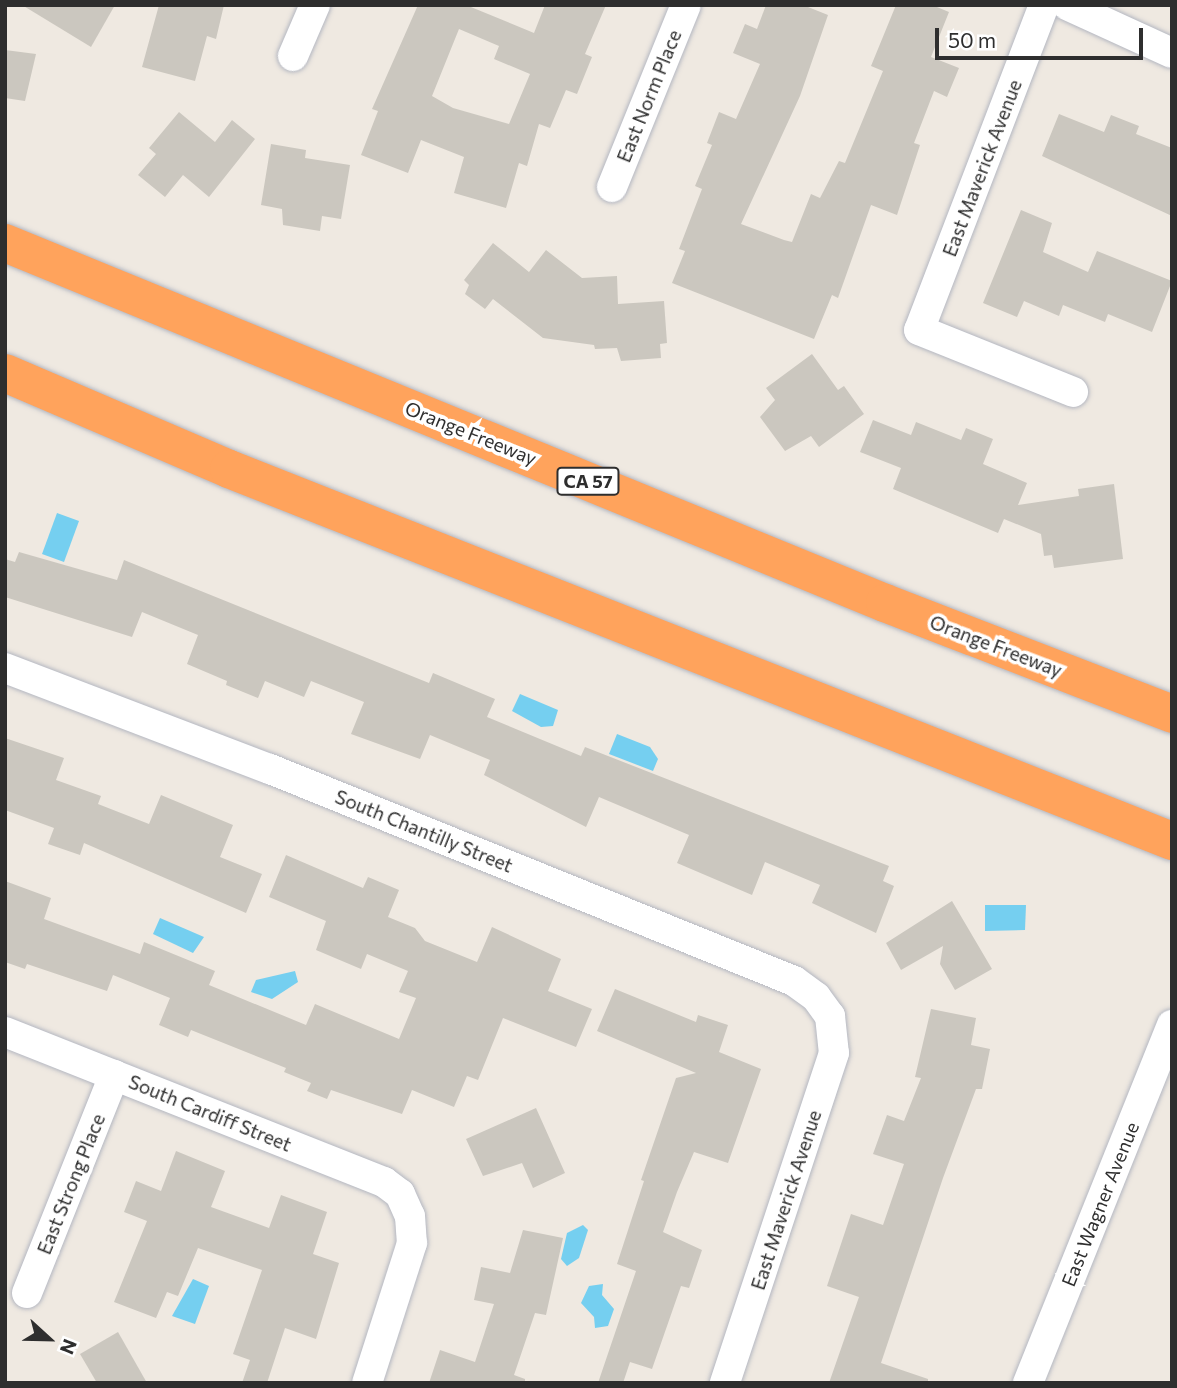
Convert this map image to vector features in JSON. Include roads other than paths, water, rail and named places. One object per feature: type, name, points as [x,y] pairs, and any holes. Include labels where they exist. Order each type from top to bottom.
[{"type":"highway","name":"Orange Freeway","points":[[5,243],[886,603],[1172,714]]},
{"type":"highway","points":[[5,373],[229,469],[1172,841]]},
{"type":"highway","points":[[5,396],[229,469]]},
{"type":"street","points":[[293,56],[315,5]]},
{"type":"street","name":"East Norm Place","points":[[612,187],[685,5]]},
{"type":"street","name":"East Maverick Avenue","points":[[1044,5],[919,330],[1073,392]]},
{"type":"street","points":[[1067,5],[1172,53]]},
{"type":"street","name":"South Chantilly Street","points":[[5,668],[150,720],[794,981],[816,997],[830,1016]]},
{"type":"street","name":"East Maverick Avenue","points":[[725,1383],[831,1066],[835,1039],[830,1016]]},
{"type":"street","name":"East Wagner Avenue","points":[[1028,1383],[1172,1026]]},
{"type":"street","name":"South Cardiff Street","points":[[5,1032],[384,1182],[406,1205],[412,1243],[367,1383]]},
{"type":"street","name":"East Strong Place","points":[[27,1293],[114,1075]]},
{"type":"water","points":[[57,513],[79,521],[64,562],[42,554]]},
{"type":"water","points":[[520,694],[558,710],[553,726],[541,727],[512,711]]},
{"type":"water","points":[[617,734],[650,747],[658,759],[653,771],[609,754]]},
{"type":"water","points":[[985,905],[1026,905],[1025,930],[985,931]]},
{"type":"water","points":[[160,918],[204,937],[193,953],[153,934]]},
{"type":"water","points":[[295,971],[298,982],[272,999],[251,992],[256,980]]},
{"type":"water","points":[[583,1225],[588,1230],[579,1258],[567,1266],[561,1259],[567,1233]]},
{"type":"water","points":[[193,1279],[209,1286],[195,1324],[172,1316]]},
{"type":"water","points":[[603,1284],[602,1295],[614,1309],[608,1326],[595,1328],[594,1317],[581,1303],[589,1286]]}]
